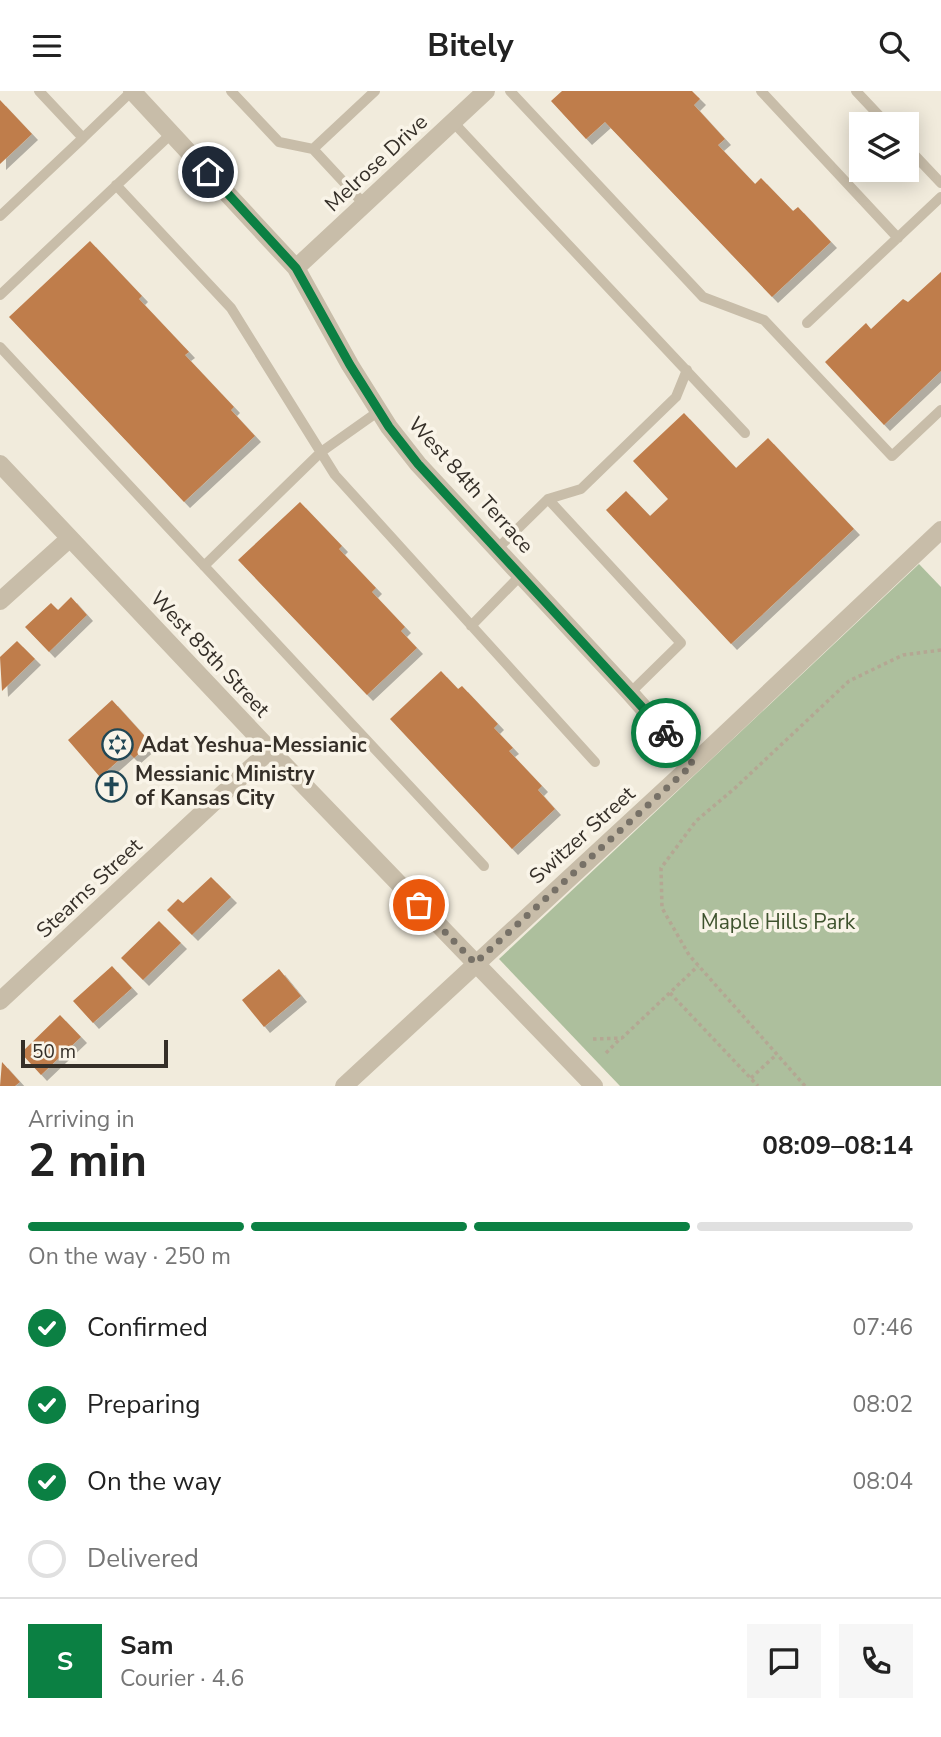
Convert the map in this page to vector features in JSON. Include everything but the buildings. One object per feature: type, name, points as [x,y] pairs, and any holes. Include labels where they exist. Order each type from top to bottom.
[{"type":"street","name":"West 84th Terrace","points":[[132,91],[296,268],[350,365],[379,411],[418,464],[631,692],[693,764]]},
{"type":"street","name":"Melrose Drive","points":[[296,268],[486,91]]},
{"type":"street","name":"West 85th Street","points":[[0,464],[270,750],[594,1086]]},
{"type":"street","name":"Switzer Street","points":[[344,1086],[693,764],[941,530]]},
{"type":"street","points":[[0,601],[69,539]]},
{"type":"street","name":"Stearns Street","points":[[0,1002],[270,750]]},
{"type":"lane","points":[[39,91],[83,138]]},
{"type":"lane","points":[[0,216],[132,91]]},
{"type":"lane","points":[[231,91],[279,142],[313,149],[365,205]]},
{"type":"lane","points":[[313,149],[375,91]]},
{"type":"lane","points":[[510,91],[703,297],[764,320],[892,456],[941,410]]},
{"type":"lane","points":[[761,91],[898,238]]},
{"type":"lane","points":[[856,91],[876,112]]},
{"type":"lane","points":[[453,122],[745,433]]},
{"type":"lane","points":[[0,295],[172,133]]},
{"type":"lane","points":[[919,160],[941,183]]},
{"type":"lane","points":[[117,185],[231,308],[335,475],[595,762]]},
{"type":"lane","points":[[807,323],[941,197]]},
{"type":"lane","points":[[0,347],[484,866]]},
{"type":"lane","points":[[497,549],[548,499],[581,489],[676,397],[687,370]]},
{"type":"lane","points":[[204,566],[321,453],[379,411]]},
{"type":"lane","points":[[548,499],[681,643],[631,692]]},
{"type":"lane","points":[[471,626],[521,575]]},
{"type":"path","points":[[805,1086],[689,955],[662,908],[661,868],[696,821],[849,681],[903,656],[941,650]]},
{"type":"path","points":[[606,1053],[698,965]]},
{"type":"path","points":[[670,993],[758,1086]]},
{"type":"path","points":[[593,1039],[622,1038]]},
{"type":"path","points":[[751,1079],[775,1055]]},
{"type":"green space","name":"Maple Hills Park","points":[[919,564],[941,587],[941,1086],[620,1086],[499,959]]},
{"type":"way so far","points":[[419,905],[475,963],[693,764],[666,733]]},
{"type":"place","name":"Adat Yeshua-Messianic","points":[[118,745]]},
{"type":"place","name":"Messianic Ministry of Kansas City","points":[[112,786]]},
{"type":"route","points":[[208,172],[296,268],[350,365],[389,427],[418,464],[666,733]]}]
